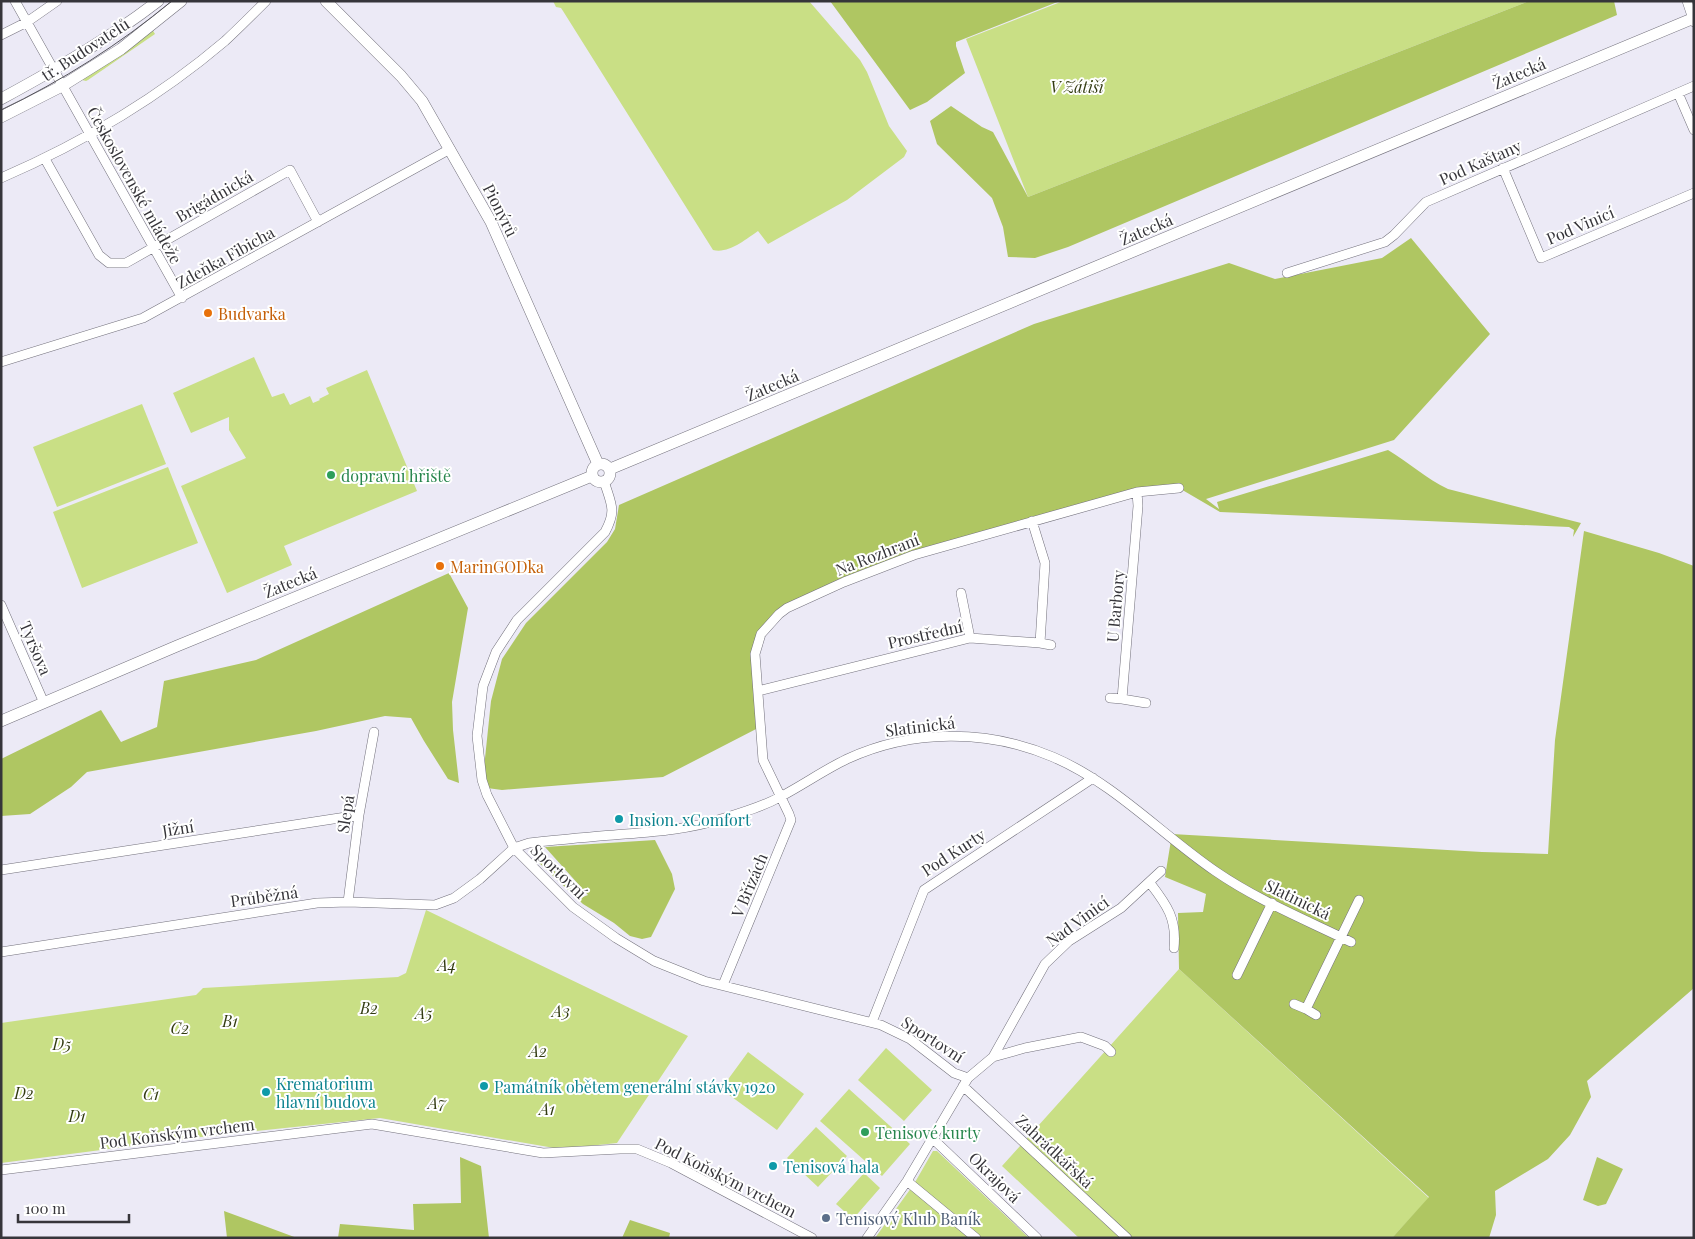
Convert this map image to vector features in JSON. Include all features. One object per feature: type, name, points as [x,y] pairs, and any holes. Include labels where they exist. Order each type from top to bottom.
[{"type":"street","name":"Československé mládeže","points":[[14,1],[182,298]]},
{"type":"street","points":[[1,35],[26,22],[57,1]]},
{"type":"street","name":"tř. Budovatelů","points":[[1,99],[68,63],[125,26],[158,1]]},
{"type":"street","name":"tř. Budovatelů","points":[[1,117],[62,86],[121,49],[181,1]]},
{"type":"street","points":[[1,178],[45,159],[89,136],[163,89],[225,40],[266,1]]},
{"type":"street","name":"Pionýrů","points":[[326,1],[422,101],[491,222],[598,464]]},
{"type":"street","points":[[1687,1],[1693,20]]},
{"type":"street","name":"Žatecká","points":[[610,469],[1693,20]]},
{"type":"street","name":"Pod Kaštany","points":[[1287,273],[1385,242],[1426,202],[1694,86]]},
{"type":"street","points":[[1678,93],[1694,130]]},
{"type":"street","name":"Zdeňka Fibicha","points":[[1,362],[143,318],[450,149]]},
{"type":"street","name":"Brigádnická","points":[[45,159],[98,255],[109,263],[126,263],[290,170],[318,222]]},
{"type":"street","name":"Pod Vinicí","points":[[1503,168],[1541,258],[1694,193]]},
{"type":"street","points":[[598,464],[606,465],[610,469],[609,478],[604,481],[596,480],[592,476],[592,470],[598,464]]},
{"type":"street","name":"Žatecká","points":[[1,721],[177,646],[592,476]]},
{"type":"street","name":"Sportovní","points":[[604,481],[613,509],[611,520],[605,532],[517,620],[496,652],[483,686],[477,736],[482,780],[514,848],[573,907],[616,938],[654,961],[704,980],[872,1022],[910,1039],[954,1073],[968,1078]]},
{"type":"street","name":"Na Rozhraní","points":[[780,797],[763,760],[756,654],[762,634],[779,614],[787,608],[844,582],[914,554],[1137,492],[1179,488]]},
{"type":"street","name":"U Barbory","points":[[1122,699],[1138,506],[1137,492]]},
{"type":"street","points":[[1032,521],[1045,563],[1040,643]]},
{"type":"street","points":[[962,593],[970,638]]},
{"type":"street","name":"Tyršova","points":[[1,605],[44,703]]},
{"type":"street","name":"Prostřední","points":[[758,691],[970,638],[1051,645]]},
{"type":"street","points":[[1110,698],[1146,703]]},
{"type":"street","name":"Slepá","points":[[348,902],[359,815],[374,732]]},
{"type":"street","name":"Slatinická","points":[[514,848],[529,843],[672,830],[700,825],[758,807],[780,797],[818,774],[879,747],[936,736],[993,739],[1015,744],[1053,757],[1093,778],[1216,871],[1272,903],[1351,942]]},
{"type":"street","name":"Pod Kurty","points":[[872,1022],[924,890],[1093,778]]},
{"type":"street","name":"V Břízách","points":[[723,985],[788,828],[789,814],[780,797]]},
{"type":"street","name":"Jižní","points":[[1,870],[359,815]]},
{"type":"street","name":"Průběžná","points":[[1,952],[317,903],[348,902],[435,905],[454,898],[480,879],[514,848]]},
{"type":"street","name":"Nad Vinicí","points":[[993,1057],[1045,964],[1070,941],[1121,908],[1161,871]]},
{"type":"street","points":[[1150,883],[1168,908],[1174,922],[1174,948]]},
{"type":"street","points":[[1306,1009],[1359,900]]},
{"type":"street","points":[[1237,975],[1272,903]]},
{"type":"street","points":[[1294,1004],[1316,1015]]},
{"type":"street","name":"Sportovní","points":[[867,1238],[907,1182],[968,1078],[993,1057],[1025,1048],[1081,1037],[1105,1046],[1111,1052]]},
{"type":"street","name":"Zahrádkářská","points":[[963,1086],[1127,1238]]},
{"type":"street","name":"Pod Koňským vrchem","points":[[1,1170],[204,1141],[372,1124],[543,1154],[637,1149],[670,1163],[812,1238]]},
{"type":"street","name":"Okrajová","points":[[932,1138],[1037,1238]]},
{"type":"street","points":[[907,1182],[976,1238]]},
{"type":"green space","points":[[553,1],[809,1],[860,60],[867,72],[889,126],[907,151],[904,157],[847,200],[768,244],[758,231],[731,248],[719,251],[713,250],[563,11],[561,8],[556,7]]},
{"type":"green space","points":[[830,1],[1060,1],[956,42],[965,73],[927,102],[910,110]]},
{"type":"green space","name":"V Zátiší","points":[[1063,1],[1529,1],[1028,197],[966,39]]},
{"type":"green space","points":[[1529,1],[1614,1],[1617,15],[1068,247],[1035,258],[1008,257],[1003,227],[992,198],[937,144],[930,121],[951,106],[982,127],[993,132],[1028,197]]},
{"type":"green space","points":[[152,29],[155,34],[88,80],[82,80]]},
{"type":"green space","points":[[1411,238],[1490,334],[1394,440],[1206,499],[1219,509],[1217,502],[1388,450],[1448,489],[1581,523],[1573,537],[1574,530],[1569,527],[1220,512],[1179,488],[1137,492],[914,555],[787,608],[764,631],[756,658],[760,727],[663,777],[502,790],[487,788],[484,768],[491,701],[502,659],[526,623],[607,542],[615,529],[619,505],[1034,324],[1229,263],[1275,279],[1382,258]]},
{"type":"green space","name":"dopravní hřiště","points":[[254,357],[272,397],[284,393],[290,405],[310,396],[313,403],[320,400],[329,394],[326,388],[367,370],[417,491],[284,546],[292,565],[227,593],[181,486],[246,458],[229,430],[229,417],[191,433],[173,393]]},
{"type":"green space","points":[[142,404],[166,464],[57,507],[33,447]]},
{"type":"green space","points":[[168,467],[198,543],[82,588],[53,512]]},
{"type":"green space","points":[[1584,531],[1659,553],[1694,566],[1694,988],[1587,1081],[1591,1097],[1570,1135],[1548,1159],[1495,1191],[1496,1215],[1489,1238],[1392,1238],[1429,1197],[1179,969],[1178,913],[1203,912],[1206,894],[1165,877],[1172,834],[1482,852],[1548,854],[1555,740]]},
{"type":"green space","points":[[449,573],[468,608],[452,702],[459,783],[448,779],[411,718],[385,716],[316,731],[87,772],[71,787],[30,814],[1,816],[1,759],[101,710],[121,742],[157,727],[164,681],[256,660]]},
{"type":"green space","points":[[655,840],[672,874],[675,889],[651,937],[642,939],[630,936],[614,923],[583,904],[536,860],[535,854],[583,897],[588,895],[545,847]]},
{"type":"green space","points":[[426,910],[688,1036],[617,1143],[560,1149],[380,1118],[201,1137],[1,1163],[1,1023],[196,995],[203,988],[398,977],[406,973]]},
{"type":"green space","points":[[1179,969],[1429,1198],[1392,1238],[1079,1238],[1002,1166]]},
{"type":"green space","name":"Tenisové kurty","points":[[886,1048],[932,1090],[904,1121],[858,1080]]},
{"type":"green space","points":[[748,1052],[804,1094],[777,1130],[721,1089]]},
{"type":"green space","name":"Tenisové kurty","points":[[849,1089],[910,1144],[882,1176],[820,1121]]},
{"type":"green space","name":"Tenisové kurty","points":[[816,1127],[847,1156],[818,1187],[787,1158]]},
{"type":"green space","points":[[933,1151],[937,1151],[1029,1238],[875,1238],[914,1184]]},
{"type":"green space","points":[[460,1157],[481,1166],[489,1238],[338,1238],[340,1224],[414,1230],[413,1204],[461,1203]]},
{"type":"green space","points":[[1597,1157],[1623,1169],[1606,1204],[1598,1206],[1583,1200]]},
{"type":"green space","name":"Tenisové kurty","points":[[864,1173],[880,1188],[853,1219],[836,1204]]},
{"type":"green space","points":[[224,1211],[297,1238],[227,1238]]},
{"type":"green space","points":[[630,1220],[670,1233],[669,1238],[622,1238]]},
{"type":"tram line","points":[[1,110],[46,87],[90,61],[172,1]]},
{"type":"place","name":"Budvarka","points":[[208,313]]},
{"type":"place","name":"dopravní hřiště","points":[[331,475]]},
{"type":"place","name":"MarinGODka","points":[[440,566]]},
{"type":"place","name":"Insion. xComfort","points":[[619,819]]},
{"type":"place","name":"Památník obětem generální stávky 1920","points":[[484,1086]]},
{"type":"place","name":"Krematorium hlavní budova","points":[[266,1092]]},
{"type":"place","name":"Tenisové kurty","points":[[865,1132]]},
{"type":"place","name":"Tenisová hala","points":[[773,1166]]},
{"type":"place","name":"Tenisový Klub Baník","points":[[826,1218]]},
{"type":"park label","name":"A4","points":[[447,964]]},
{"type":"park label","name":"B2","points":[[369,1007]]},
{"type":"park label","name":"A3","points":[[561,1010]]},
{"type":"park label","name":"A5","points":[[424,1012]]},
{"type":"park label","name":"B1","points":[[230,1020]]},
{"type":"park label","name":"C2","points":[[180,1027]]},
{"type":"park label","name":"D5","points":[[62,1043]]},
{"type":"park label","name":"A2","points":[[538,1050]]},
{"type":"park label","name":"D2","points":[[24,1092]]},
{"type":"park label","name":"C1","points":[[151,1093]]},
{"type":"park label","name":"A7","points":[[437,1102]]},
{"type":"park label","name":"A1","points":[[547,1108]]},
{"type":"park label","name":"D1","points":[[77,1115]]}]
